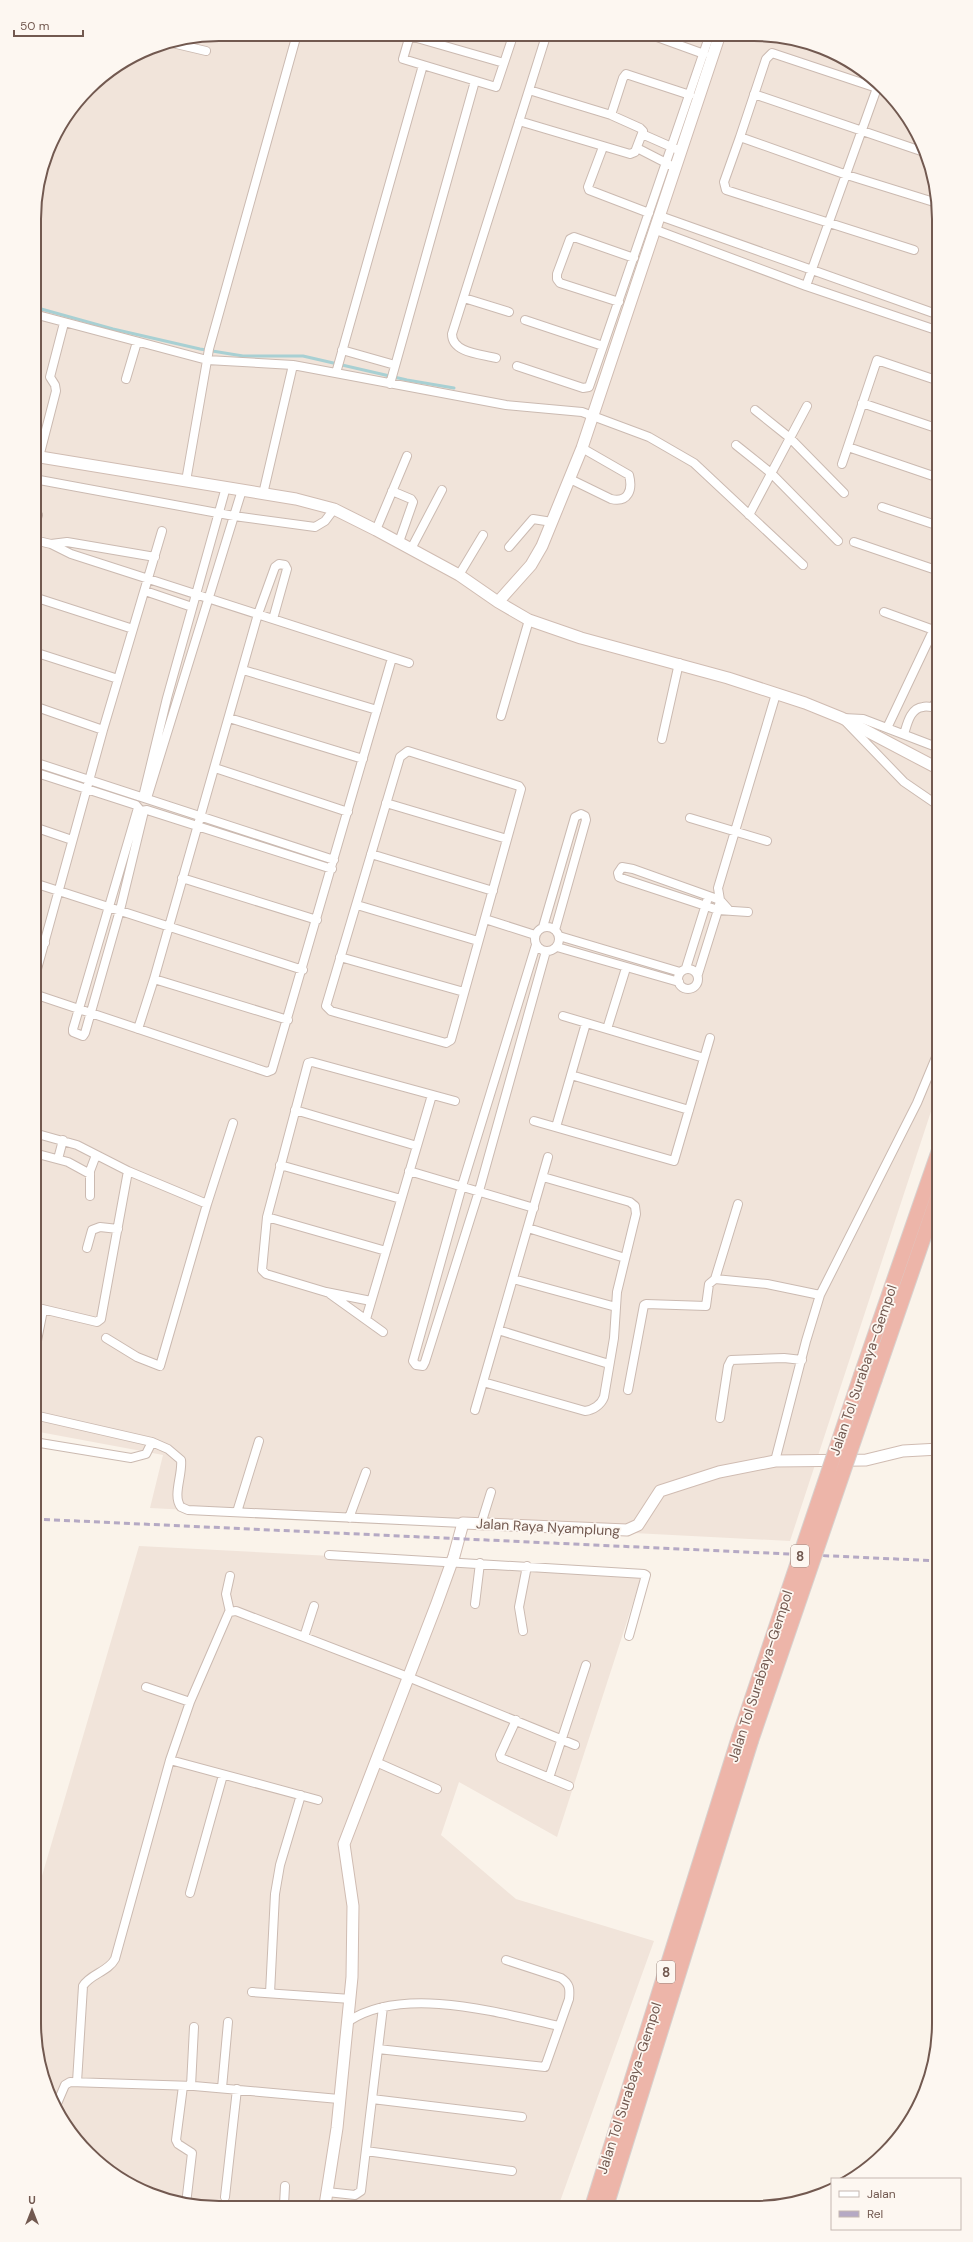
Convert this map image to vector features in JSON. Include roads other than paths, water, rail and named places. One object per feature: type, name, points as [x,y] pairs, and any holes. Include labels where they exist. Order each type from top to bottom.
[{"type":"highway","name":"Jalan Tol Surabaya–Gempol","points":[[594,2201],[745,1739],[868,1377],[932,1172]]},
{"type":"highway","name":"Jalan Tol Surabaya–Gempol","points":[[868,1377],[932,1211]]},
{"type":"highway","name":"Jalan Tol Surabaya–Gempol","points":[[608,2201],[745,1739]]},
{"type":"street","points":[[186,481],[208,355],[295,41]]},
{"type":"street","points":[[408,41],[403,59],[496,87],[511,41]]},
{"type":"street","points":[[428,41],[504,62]]},
{"type":"street","points":[[496,358],[457,348],[453,342],[452,334],[544,41]]},
{"type":"street","points":[[668,41],[704,54]]},
{"type":"street","points":[[498,602],[531,565],[542,546],[594,416],[656,230],[690,95],[708,41]]},
{"type":"street","points":[[677,149],[718,41]]},
{"type":"street","points":[[180,45],[206,51]]},
{"type":"street","points":[[872,86],[772,53],[766,59],[724,182],[726,190],[914,250]]},
{"type":"street","points":[[336,372],[422,65]]},
{"type":"street","points":[[611,115],[622,78],[626,74],[690,95]]},
{"type":"street","points":[[390,383],[475,81]]},
{"type":"street","points":[[519,121],[630,154],[636,148],[642,134],[640,128],[611,115],[529,90]]},
{"type":"street","points":[[806,286],[862,131],[879,92]]},
{"type":"street","points":[[754,94],[918,150]]},
{"type":"street","points":[[642,134],[677,149]]},
{"type":"street","points":[[740,137],[847,175],[931,201]]},
{"type":"street","points":[[603,146],[588,187],[589,190],[649,213]]},
{"type":"street","points":[[636,148],[672,166]]},
{"type":"street","points":[[517,366],[586,389],[589,387],[649,213],[672,166]]},
{"type":"street","points":[[660,216],[932,313]]},
{"type":"street","points":[[656,230],[806,286],[932,329]]},
{"type":"street","points":[[619,302],[560,283],[557,279],[557,274],[570,239],[574,238],[634,258]]},
{"type":"street","points":[[464,298],[509,312]]},
{"type":"street","points":[[41,316],[137,342],[208,355],[293,365],[506,405],[572,410],[594,416],[650,437],[680,453],[707,473],[749,515],[803,565]]},
{"type":"street","points":[[525,320],[603,346]]},
{"type":"street","points":[[41,442],[56,391],[55,385],[50,377],[64,323]]},
{"type":"street","points":[[126,379],[137,342]]},
{"type":"street","points":[[342,350],[394,368]]},
{"type":"street","points":[[842,464],[877,360],[932,379]]},
{"type":"street","points":[[263,494],[293,365]]},
{"type":"street","points":[[862,403],[932,427]]},
{"type":"street","points":[[749,515],[807,406]]},
{"type":"street","points":[[755,410],[790,438],[844,493]]},
{"type":"street","points":[[736,445],[771,473],[838,541]]},
{"type":"street","points":[[848,447],[932,476]]},
{"type":"street","points":[[570,479],[611,499],[619,501],[625,499],[630,492],[631,482],[629,475],[582,448]]},
{"type":"street","points":[[376,530],[407,456]]},
{"type":"street","points":[[41,457],[226,487],[334,509],[459,575],[498,602],[529,620],[581,638],[679,663],[776,694],[842,718],[932,765]]},
{"type":"street","points":[[41,480],[234,516],[315,527],[325,521],[334,509]]},
{"type":"street","points":[[226,487],[166,698],[143,803],[120,910],[85,1034],[76,1035],[72,1030],[109,906],[143,803],[179,700],[207,598],[242,490]]},
{"type":"street","points":[[411,549],[442,490]]},
{"type":"street","points":[[392,491],[411,499],[413,502],[399,542]]},
{"type":"street","points":[[882,507],[932,524]]},
{"type":"street","points":[[509,546],[533,519],[552,522]]},
{"type":"street","points":[[41,956],[102,730],[162,531]]},
{"type":"street","points":[[459,575],[483,535]]},
{"type":"street","points":[[41,542],[51,544],[71,554],[196,595],[392,658],[409,662]]},
{"type":"street","points":[[51,544],[67,542],[154,557]]},
{"type":"street","points":[[854,542],[932,569]]},
{"type":"street","points":[[138,1028],[154,979],[258,614],[275,567],[277,564],[285,565],[288,569],[273,619]]},
{"type":"street","points":[[145,591],[192,608]]},
{"type":"street","points":[[41,599],[133,629]]},
{"type":"street","points":[[884,612],[924,625],[931,629],[932,633],[888,728]]},
{"type":"street","points":[[501,716],[529,620]]},
{"type":"street","points":[[41,654],[118,679]]},
{"type":"street","points":[[41,996],[90,1014],[138,1028],[269,1072],[273,1069],[303,970],[392,658]]},
{"type":"street","points":[[662,739],[679,663]]},
{"type":"street","points":[[243,670],[377,710]]},
{"type":"street","points":[[536,945],[540,950],[546,951],[556,947],[678,982],[681,986],[690,989],[698,983],[698,974],[718,910],[720,900],[718,888],[776,694]]},
{"type":"street","points":[[166,698],[179,700]]},
{"type":"street","points":[[904,734],[911,714],[922,706],[932,706]]},
{"type":"street","points":[[41,708],[102,730]]},
{"type":"street","points":[[229,718],[363,759]]},
{"type":"street","points":[[842,718],[864,719],[932,745]]},
{"type":"street","points":[[842,718],[904,782],[932,801]]},
{"type":"street","points":[[408,751],[519,786],[521,791],[451,1041],[446,1043],[327,1008],[326,1005],[386,803],[400,757],[408,751]]},
{"type":"street","points":[[41,764],[89,780],[198,826],[332,869]]},
{"type":"street","points":[[41,770],[45,765]]},
{"type":"street","points":[[215,768],[348,812]]},
{"type":"street","points":[[41,774],[86,790],[201,815],[334,860]]},
{"type":"street","points":[[386,803],[507,839]]},
{"type":"street","points":[[535,935],[543,927],[575,817],[582,814],[585,816],[586,820],[557,933],[556,947]]},
{"type":"street","points":[[690,818],[767,841]]},
{"type":"street","points":[[41,829],[72,840]]},
{"type":"street","points":[[371,854],[493,891]]},
{"type":"street","points":[[728,909],[720,900],[634,869],[622,867],[618,873],[619,877],[624,879],[706,904],[718,910],[728,909],[748,912]]},
{"type":"street","points":[[182,878],[317,920]]},
{"type":"street","points":[[41,885],[109,906],[303,970]]},
{"type":"street","points":[[678,982],[709,896],[718,888]]},
{"type":"street","points":[[356,905],[478,941]]},
{"type":"street","points":[[485,919],[535,935]]},
{"type":"street","points":[[543,927],[557,933],[683,970],[690,968],[698,974]]},
{"type":"street","points":[[535,935],[536,945],[462,1186],[413,1361],[416,1365],[423,1366],[425,1362],[479,1191],[546,951]]},
{"type":"street","points":[[41,942],[45,943]]},
{"type":"street","points":[[340,957],[464,992]]},
{"type":"street","points":[[607,1030],[626,968]]},
{"type":"street","points":[[154,979],[288,1020]]},
{"type":"street","points":[[563,1016],[704,1058]]},
{"type":"street","points":[[556,1126],[586,1023]]},
{"type":"street","points":[[534,1121],[556,1126],[674,1161],[710,1038]]},
{"type":"street","points":[[371,1302],[326,1292],[263,1272],[262,1262],[267,1217],[295,1110],[310,1062],[455,1101]]},
{"type":"street","points":[[775,1461],[806,1341],[820,1295],[917,1103],[932,1067]]},
{"type":"street","points":[[571,1075],[689,1110]]},
{"type":"street","points":[[366,1318],[432,1095]]},
{"type":"street","points":[[295,1110],[417,1146]]},
{"type":"street","points":[[106,1338],[137,1357],[160,1366],[207,1204],[233,1123]]},
{"type":"street","points":[[41,1137],[63,1140],[128,1171],[207,1204]]},
{"type":"street","points":[[59,1155],[63,1140]]},
{"type":"street","points":[[41,1154],[59,1155],[76,1165],[91,1170]]},
{"type":"street","points":[[90,1196],[91,1170],[96,1155]]},
{"type":"street","points":[[474,1410],[548,1157]]},
{"type":"street","points":[[280,1165],[401,1199]]},
{"type":"street","points":[[41,1309],[93,1321],[103,1316],[128,1171]]},
{"type":"street","points":[[409,1171],[534,1208]]},
{"type":"street","points":[[483,1382],[585,1412],[591,1410],[603,1400],[610,1364],[617,1292],[636,1214],[634,1204],[543,1177]]},
{"type":"street","points":[[628,1390],[645,1304],[704,1307],[707,1304],[709,1284],[715,1279],[738,1204]]},
{"type":"street","points":[[267,1217],[386,1251]]},
{"type":"street","points":[[87,1248],[92,1230],[104,1227],[118,1229]]},
{"type":"street","points":[[528,1228],[625,1258]]},
{"type":"street","points":[[513,1279],[616,1307]]},
{"type":"street","points":[[715,1279],[767,1284],[820,1295]]},
{"type":"street","points":[[326,1292],[366,1318],[383,1332]]},
{"type":"street","points":[[41,1324],[44,1310]]},
{"type":"street","points":[[498,1330],[610,1364]]},
{"type":"street","points":[[720,1418],[728,1366],[731,1360],[802,1358]]},
{"type":"street","points":[[41,1416],[152,1442],[146,1454],[131,1458],[41,1443]]},
{"type":"street","points":[[237,1512],[259,1441]]},
{"type":"street","name":"Jalan Raya Nyamplung","points":[[152,1442],[173,1453],[181,1460],[182,1473],[178,1499],[181,1507],[192,1511],[627,1530],[638,1525],[659,1493],[665,1488],[719,1472],[775,1461],[866,1460],[903,1451],[932,1449]]},
{"type":"street","points":[[349,1518],[366,1472]]},
{"type":"street","points":[[481,1524],[491,1492]]},
{"type":"street","points":[[327,2201],[351,1999],[354,1906],[344,1844],[452,1562],[463,1523]]},
{"type":"street","points":[[329,1555],[645,1574],[645,1580],[637,1603],[629,1636]]},
{"type":"street","points":[[475,1604],[480,1563]]},
{"type":"street","points":[[523,1631],[519,1607],[527,1566]]},
{"type":"street","points":[[77,2082],[83,1986],[87,1981],[112,1964],[115,1959],[170,1760],[190,1702],[230,1612],[226,1594],[230,1576]]},
{"type":"street","points":[[304,1637],[314,1606]]},
{"type":"street","points":[[230,1612],[236,1611],[408,1677],[575,1745]]},
{"type":"street","points":[[549,1778],[586,1665]]},
{"type":"street","points":[[146,1688],[190,1702]]},
{"type":"street","points":[[516,1720],[500,1754],[501,1758],[568,1786]]},
{"type":"street","points":[[170,1760],[318,1800]]},
{"type":"street","points":[[376,1762],[436,1789]]},
{"type":"street","points":[[190,1893],[223,1775]]},
{"type":"street","points":[[270,1993],[275,1894],[280,1865],[300,1795]]},
{"type":"street","points":[[378,2049],[545,2067],[569,1999],[570,1989],[568,1983],[561,1978],[506,1960]]},
{"type":"street","points":[[252,1992],[351,1999]]},
{"type":"street","points":[[349,2021],[364,2012],[383,2007],[410,2005],[463,2007],[559,2026]]},
{"type":"street","points":[[328,2192],[355,2195],[361,2191],[383,2007]]},
{"type":"street","points":[[222,2088],[228,2022]]},
{"type":"street","points":[[187,2198],[192,2153],[178,2144],[176,2140],[187,2086],[194,2027]]},
{"type":"street","points":[[58,2101],[66,2084],[77,2082],[222,2088],[339,2099]]},
{"type":"street","points":[[225,2197],[237,2089]]},
{"type":"street","points":[[372,2099],[522,2117]]},
{"type":"street","points":[[366,2151],[512,2171]]},
{"type":"street","points":[[284,2201],[285,2186]]},
{"type":"waterway","points":[[41,309],[113,329],[200,349],[243,356],[303,356],[407,380],[454,388]]},
{"type":"railway","points":[[41,1519],[932,1561]]}]
